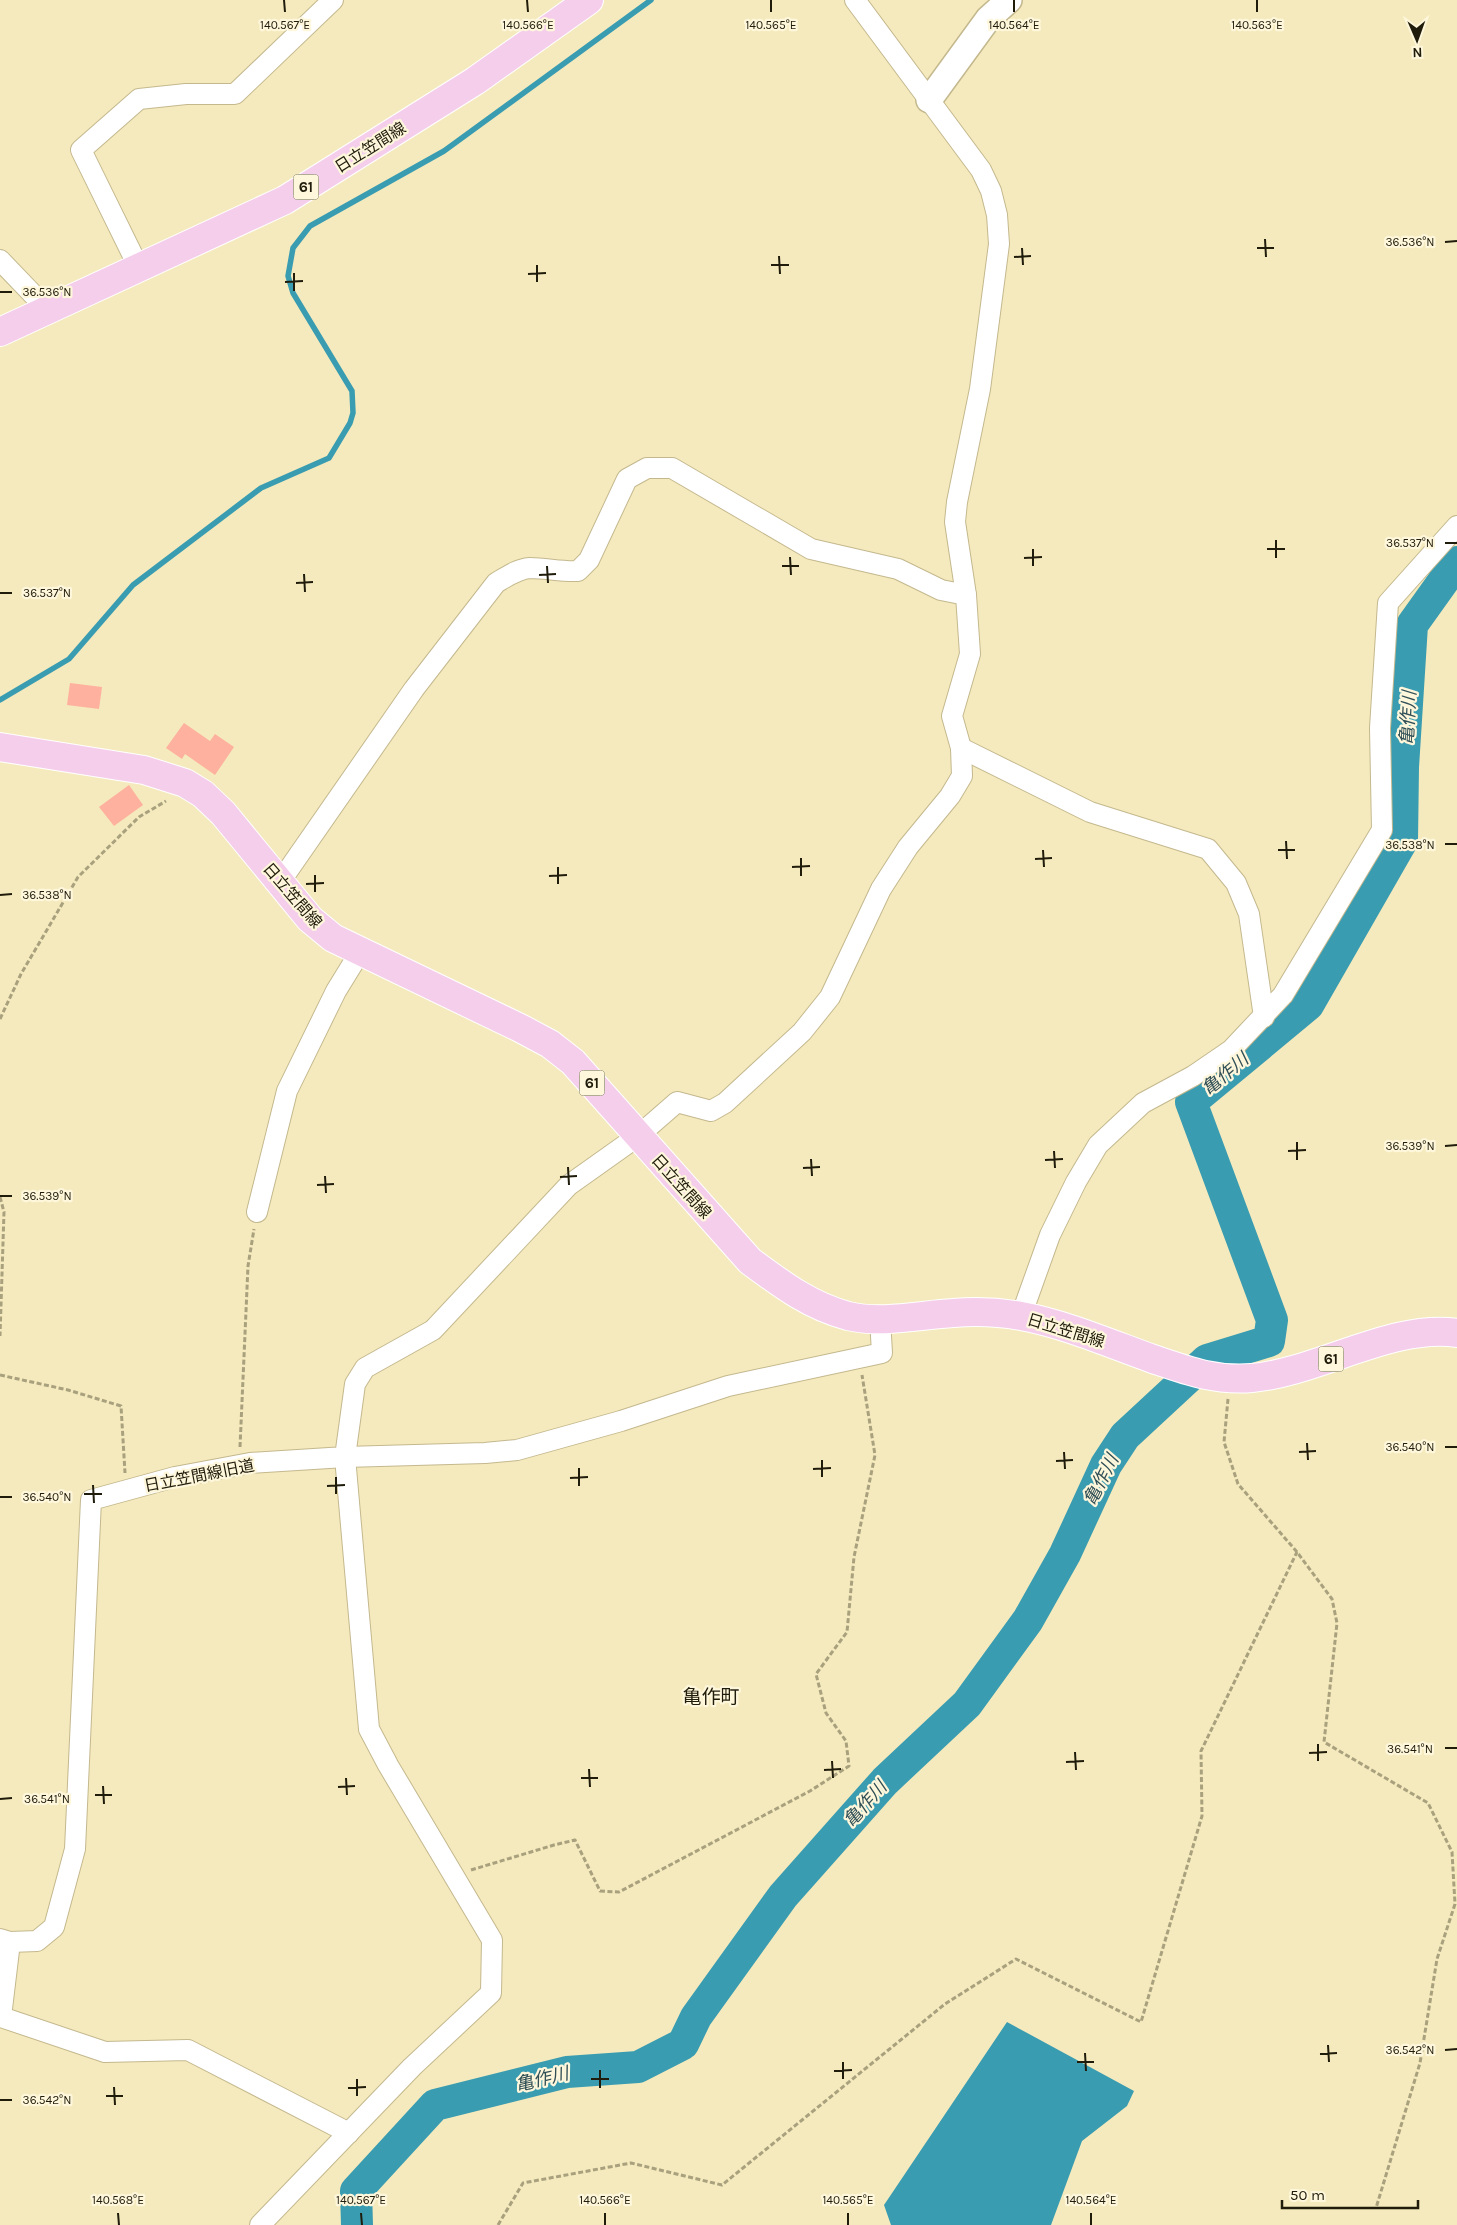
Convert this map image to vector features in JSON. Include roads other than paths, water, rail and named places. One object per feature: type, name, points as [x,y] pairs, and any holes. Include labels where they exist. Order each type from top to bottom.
[{"type":"main road","name":"日立笠間線","points":[[0,332],[285,200],[475,80],[589,0]]},
{"type":"main road","name":"日立笠間線","points":[[0,747],[144,770],[185,783],[203,794],[223,813],[310,920],[333,938],[550,1044],[572,1062],[750,1261],[786,1288],[824,1309],[851,1316],[880,1319],[954,1312],[1022,1316],[1208,1375],[1280,1374],[1417,1333],[1457,1333]]},
{"type":"street","points":[[139,268],[81,150],[139,99],[186,94],[235,94],[333,0]]},
{"type":"street","points":[[260,2225],[412,2067],[491,1993],[492,1940],[388,1765],[369,1729],[345,1457],[355,1384],[365,1368],[433,1330],[569,1185],[638,1136],[677,1102],[711,1111],[725,1103],[802,1032],[830,997],[881,889],[908,847],[950,796],[962,776],[961,748],[952,716],[970,654],[966,595],[955,522],[957,502],[980,389],[999,244],[997,215],[991,191],[982,170],[855,0]]},
{"type":"street","points":[[929,100],[988,19],[1009,0]]},
{"type":"street","points":[[0,260],[48,310]]},
{"type":"street","points":[[280,882],[414,689],[496,583],[513,573],[528,568],[566,572],[578,571],[589,560],[627,479],[647,468],[672,468],[811,549],[898,569],[941,590],[966,595]]},
{"type":"street","points":[[1022,1316],[1050,1235],[1076,1182],[1098,1145],[1143,1103],[1193,1076],[1231,1050],[1283,996],[1382,830],[1380,728],[1388,603],[1457,526]]},
{"type":"street","points":[[961,748],[1090,812],[1208,849],[1236,883],[1249,914],[1264,1017]]},
{"type":"street","points":[[258,1212],[287,1091],[336,991],[360,952]]},
{"type":"street","name":"日立笠間線旧道","points":[[5,1941],[37,1941],[54,1927],[75,1850],[92,1500],[126,1489],[175,1477],[240,1465],[345,1457],[486,1453],[517,1450],[621,1421],[728,1386],[882,1353],[880,1319]]},
{"type":"street","points":[[5,1941],[1,2017],[105,2052],[188,2050],[350,2133]]},
{"type":"water","points":[[1007,2022],[1134,2091],[1127,2106],[1082,2141],[1051,2225],[891,2225],[884,2205]]},
{"type":"waterway","points":[[0,700],[69,659],[133,585],[261,488],[329,458],[350,423],[353,413],[352,391],[293,293],[288,276],[293,248],[310,226],[444,151],[651,0]]},
{"type":"waterway","name":"亀作川","points":[[357,2225],[356,2191],[435,2105],[567,2072],[638,2067],[683,2044],[696,2017],[783,1896],[885,1781],[967,1704],[1028,1620],[1065,1554],[1106,1465],[1125,1436],[1207,1360],[1269,1341],[1272,1320],[1191,1102],[1308,1005],[1402,841],[1403,767],[1412,625],[1457,562]]},
{"type":"district","name":"亀作町","points":[[711,1696]]}]
